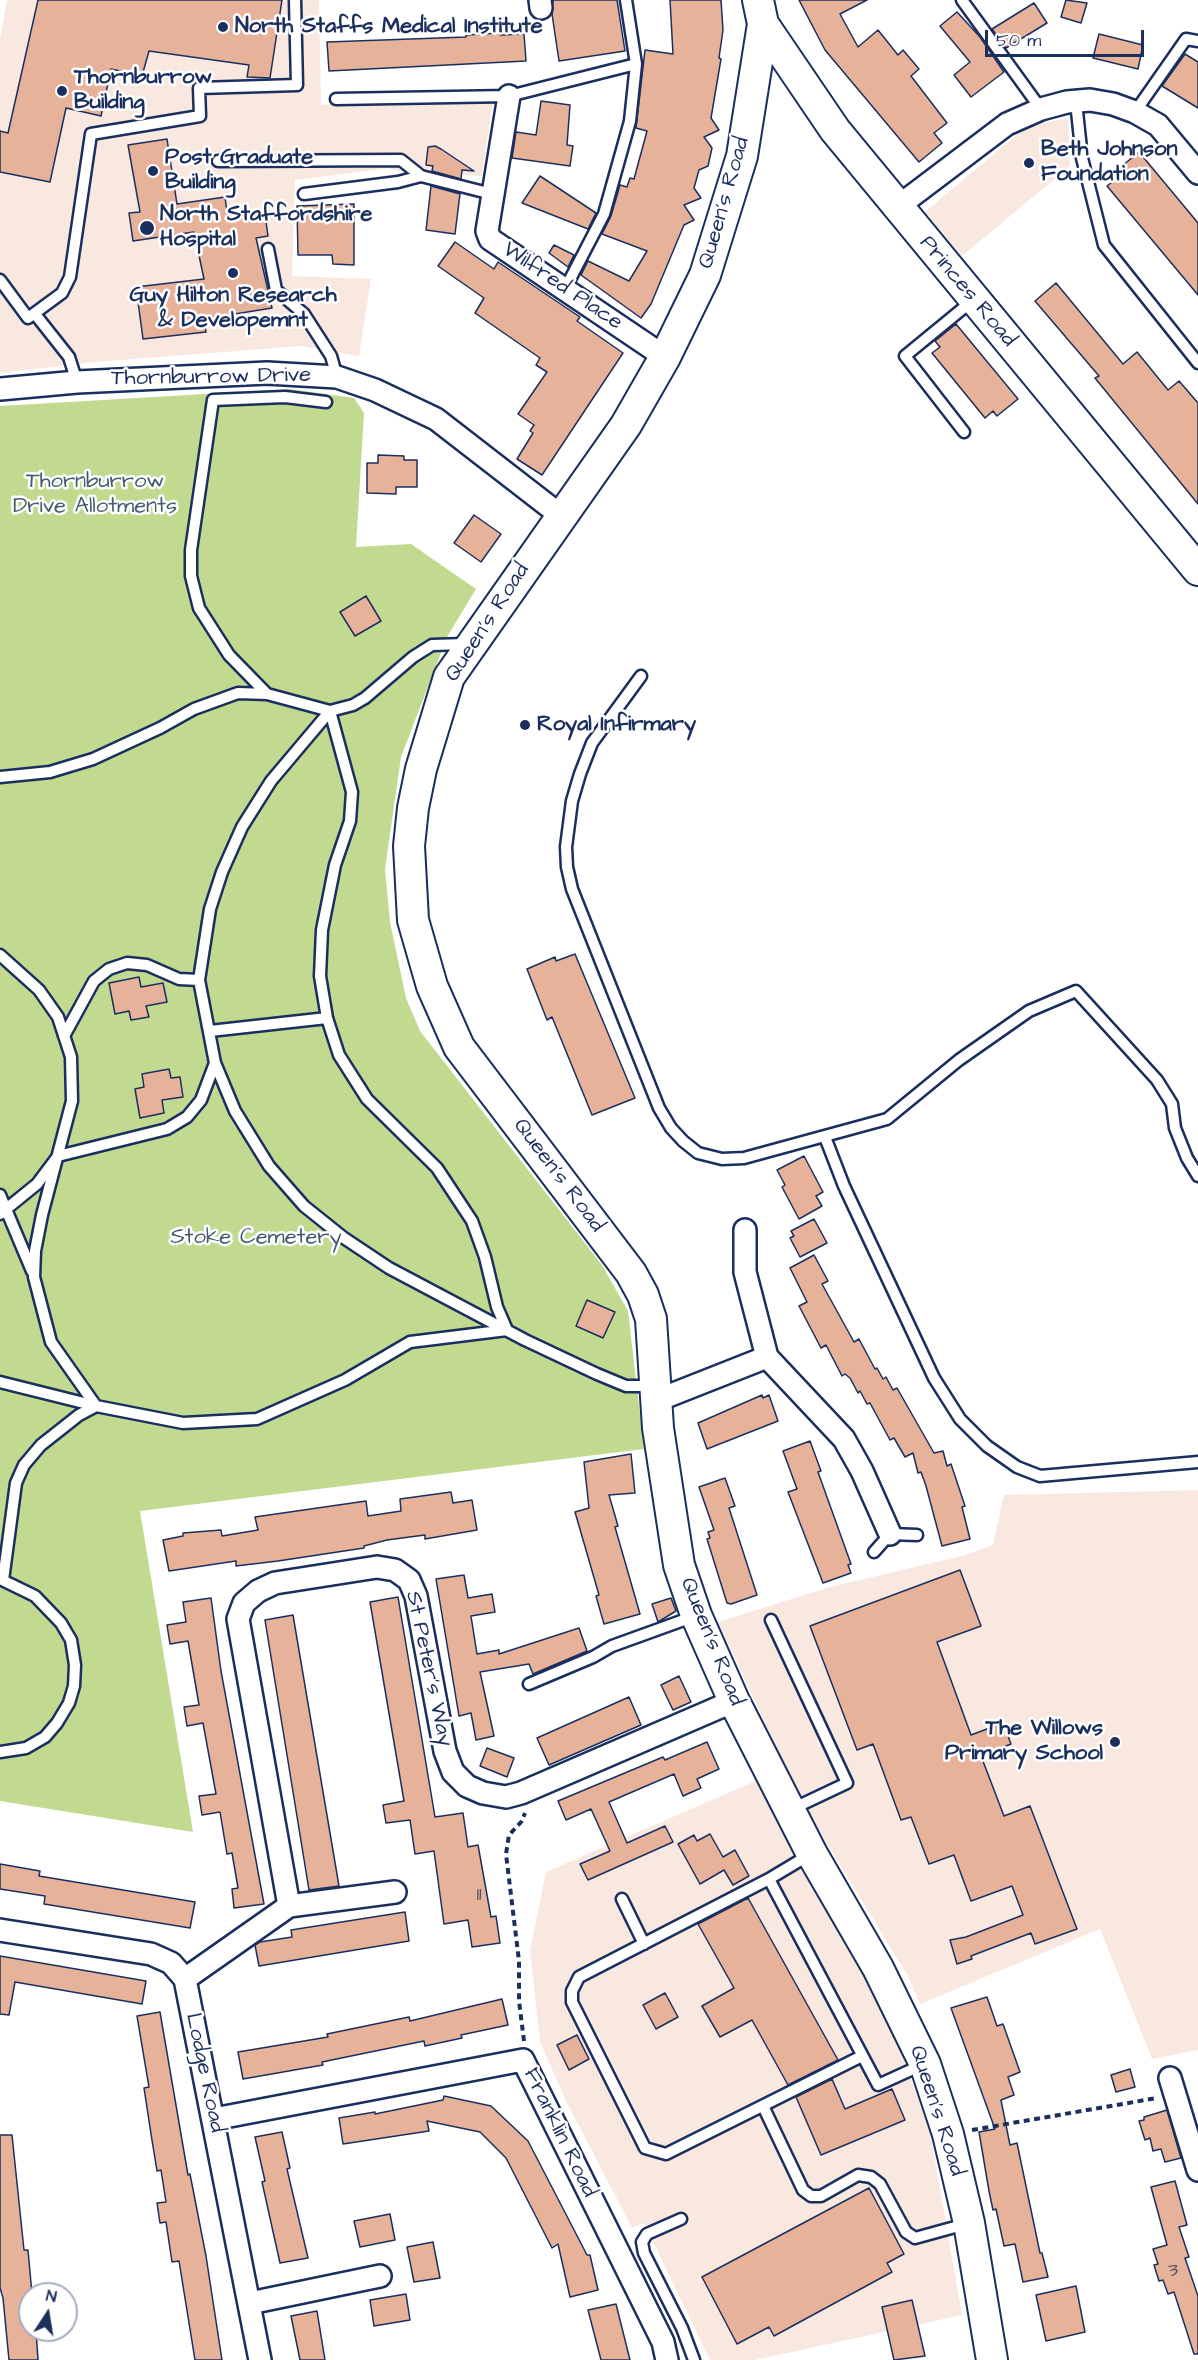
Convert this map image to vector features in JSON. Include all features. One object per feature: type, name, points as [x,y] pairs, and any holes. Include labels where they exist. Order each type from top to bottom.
[{"type":"street","name":"Princes Road","points":[[760,12],[835,130],[896,208],[1198,570]]},
{"type":"street","name":"Queen's Road","points":[[760,12],[742,156],[705,275],[664,357],[626,425],[449,677],[438,707],[413,808],[409,855],[413,920],[432,986],[459,1047],[567,1188],[644,1295],[651,1319],[658,1428],[679,1565],[696,1615],[734,1701],[812,1854],[878,1968],[925,2064],[948,2134],[969,2223],[992,2360]]},
{"type":"street","name":"Wilfred Place","points":[[510,96],[492,194],[487,231],[490,239],[664,357]]},
{"type":"street","points":[[896,208],[1007,124],[1041,109],[1076,102],[1113,104],[1135,112],[1158,125],[1198,173]]},
{"type":"street","name":"Thornburrow Drive","points":[[0,389],[78,382],[267,373],[338,377],[375,390],[436,419],[561,515]]},
{"type":"street","points":[[745,1230],[738,1272],[767,1357],[844,1439],[862,1471],[890,1534]]},
{"type":"street","points":[[657,1393],[767,1357]]},
{"type":"street","name":"St Peter's Way","points":[[290,1906],[238,1619],[244,1604],[258,1591],[275,1583],[377,1567],[395,1570],[409,1580],[416,1596],[445,1751],[453,1772],[467,1786],[483,1793],[506,1797],[521,1793],[734,1701]]},
{"type":"street","points":[[0,1930],[151,1954],[171,1963],[185,1979],[290,1906],[395,1892]]},
{"type":"street","name":"Lodge Road","points":[[185,1979],[260,2360]]},
{"type":"street","name":"Franklin Road","points":[[214,2119],[523,2060],[663,2342],[667,2360]]},
{"type":"street","points":[[1173,2086],[1198,2170]]},
{"type":"street","points":[[250,2303],[380,2276]]},
{"type":"lane","points":[[0,280],[28,318],[62,293],[70,277],[91,134],[200,116],[199,88],[297,86],[295,0]]},
{"type":"lane","points":[[565,289],[604,214],[630,121],[636,64],[626,0]]},
{"type":"lane","points":[[962,0],[1041,109]]},
{"type":"lane","points":[[1135,112],[1186,39],[1198,41]]},
{"type":"lane","points":[[336,99],[510,96],[636,64]]},
{"type":"lane","points":[[1076,102],[1082,158],[1104,245],[1198,363]]},
{"type":"lane","points":[[218,161],[402,160],[421,176],[492,194]]},
{"type":"lane","points":[[304,194],[398,182],[421,176]]},
{"type":"lane","points":[[268,249],[276,290],[304,314],[331,356],[338,377]]},
{"type":"lane","points":[[964,432],[905,356],[974,299]]},
{"type":"lane","points":[[35,314],[69,357],[78,382]]},
{"type":"lane","points":[[267,693],[229,655],[201,606],[191,576],[191,550],[213,400],[285,397],[326,402]]},
{"type":"lane","points":[[0,777],[50,772],[93,759],[215,700],[238,693],[267,693],[330,711],[353,705],[365,698],[413,657],[432,645],[472,644]]},
{"type":"lane","points":[[641,676],[592,743],[572,801],[566,847],[572,889],[659,1108],[671,1128],[683,1141],[698,1153],[722,1159],[744,1158],[887,1119],[959,1060],[1029,1011],[1076,991],[1157,1080],[1172,1104],[1175,1128],[1187,1158],[1198,1176]]},
{"type":"lane","points":[[330,711],[271,781],[242,827],[222,872],[210,909],[200,980],[215,1063],[235,1111],[269,1166],[304,1206],[344,1238],[389,1268],[507,1330],[626,1386],[657,1393]]},
{"type":"lane","points":[[330,711],[352,792],[350,820],[335,865],[322,930],[320,975],[327,1018],[339,1055],[367,1099],[437,1168],[472,1221],[485,1257],[497,1306],[507,1330]]},
{"type":"lane","points":[[0,955],[39,990],[58,1017],[71,1057],[72,1101],[35,1251],[34,1277]]},
{"type":"lane","points":[[64,1036],[94,981],[109,969],[127,963],[147,965],[179,979],[200,980]]},
{"type":"lane","points":[[210,1031],[327,1018]]},
{"type":"lane","points":[[3,1212],[37,1184],[58,1156],[167,1129],[187,1118],[201,1100],[215,1063]]},
{"type":"lane","points":[[825,1137],[844,1186],[934,1378],[960,1419],[987,1446],[1017,1467],[1040,1476],[1198,1462]]},
{"type":"lane","points":[[0,1195],[3,1212],[34,1277],[51,1342],[96,1406]]},
{"type":"lane","points":[[0,1382],[96,1406],[183,1423],[257,1419],[345,1380],[410,1342],[507,1330]]},
{"type":"lane","points":[[0,1752],[26,1748],[45,1737],[57,1723],[72,1695],[75,1665],[71,1640],[61,1623],[35,1596],[2,1580],[16,1483],[24,1465],[49,1439],[79,1415],[96,1406]]},
{"type":"lane","points":[[874,1552],[890,1534],[917,1535]]},
{"type":"lane","points":[[529,1684],[593,1658],[612,1646],[696,1615]]},
{"type":"lane","points":[[771,1620],[847,1783],[789,1811]]},
{"type":"lane","points":[[812,1854],[579,1977],[572,1992],[572,2002],[645,2148],[666,2154],[862,2056]]},
{"type":"lane","points":[[769,1878],[878,2085],[925,2064]]},
{"type":"lane","points":[[622,1899],[644,1944]]},
{"type":"lane","points":[[763,2106],[803,2190],[811,2196],[821,2196],[858,2175],[871,2177],[880,2184],[906,2232],[915,2238],[969,2223]]},
{"type":"lane","points":[[681,2219],[647,2234],[642,2242],[644,2253],[682,2328],[694,2360]]},
{"type":"path","points":[[521,1793],[525,1813],[522,1821],[509,1835],[506,1854],[519,1961],[519,2001],[525,2033],[523,2060]]},
{"type":"path","points":[[948,2134],[1173,2086]]},
{"type":"shaded area","name":"North Staffordshire Hospital","points":[[7,0],[319,0],[321,105],[493,99],[482,176],[403,172],[388,168],[295,180],[292,276],[371,279],[359,356],[301,346],[95,362],[0,373],[0,39]]},
{"type":"shaded area","points":[[1068,118],[1070,166],[962,256],[925,212],[1019,133],[1031,126]]},
{"type":"shaded area","points":[[1198,1490],[1198,2050],[1152,2059],[1100,1929],[920,2004],[908,1976],[803,1804],[718,1622],[830,1587],[962,1556],[993,1545],[1004,1495]]},
{"type":"shaded area","points":[[758,1780],[888,2016],[930,2131],[962,2315],[755,2360],[710,2360],[644,2223],[632,2228],[566,2101],[540,2042],[530,1950],[546,1872]]},
{"type":"green space","name":"Stoke Cemetery","points":[[290,389],[354,398],[364,413],[356,547],[411,544],[476,589],[447,637],[401,757],[385,869],[390,922],[406,998],[420,1031],[602,1265],[628,1311],[644,1449],[140,1511],[193,1832],[0,1801],[0,406]]},
{"type":"building","points":[[38,0],[282,0],[270,78],[247,77],[249,65],[149,51],[142,76],[111,69],[101,116],[66,108],[50,182],[0,172],[0,131],[8,133]]},
{"type":"building","points":[[553,0],[617,0],[625,51],[559,61],[552,14]]},
{"type":"building","points":[[670,0],[721,0],[723,30],[719,58],[721,59],[711,118],[719,130],[704,137],[712,148],[708,166],[699,170],[694,188],[701,198],[684,205],[694,220],[684,225],[651,304],[641,318],[581,275],[588,261],[629,281],[647,251],[602,234],[611,216],[620,185],[627,187],[630,178],[634,179],[647,131],[636,128],[645,50],[673,54]]},
{"type":"building","points":[[799,0],[867,0],[840,14],[858,47],[878,30],[898,55],[903,50],[919,69],[911,76],[947,123],[934,133],[942,143],[919,162],[825,50]]},
{"type":"building","points":[[1066,0],[1087,3],[1081,23],[1061,17]]},
{"type":"building","points":[[1034,3],[1047,23],[1006,48],[992,29]]},
{"type":"building","points":[[957,12],[980,37],[1004,72],[971,97],[954,75],[970,62],[940,26]]},
{"type":"building","points":[[499,33],[500,35],[524,34],[526,61],[329,71],[327,42],[466,37],[466,35]]},
{"type":"building","points":[[1099,34],[1143,45],[1138,69],[1093,58]]},
{"type":"building","points":[[1185,54],[1198,62],[1198,108],[1162,86]]},
{"type":"building","points":[[541,101],[570,105],[567,145],[573,146],[570,166],[512,158],[516,132],[536,135]]},
{"type":"building","points":[[167,139],[177,204],[225,197],[228,220],[265,214],[268,236],[256,238],[272,308],[204,319],[206,332],[143,339],[136,287],[204,279],[194,232],[133,241],[129,213],[140,212],[128,145]]},
{"type":"building","points":[[435,146],[474,171],[462,170],[461,179],[432,171],[433,166],[426,165],[428,147]]},
{"type":"building","points":[[1139,152],[1198,223],[1198,295],[1107,186],[1121,175],[1117,170]]},
{"type":"building","points":[[540,176],[596,213],[588,229],[522,203]]},
{"type":"building","points":[[431,186],[460,194],[455,234],[426,230]]},
{"type":"building","points":[[354,204],[354,265],[333,264],[332,255],[298,255],[297,206]]},
{"type":"building","points":[[455,242],[494,269],[498,262],[580,317],[577,321],[623,353],[542,475],[517,459],[533,433],[530,431],[534,425],[518,414],[547,372],[536,365],[540,358],[475,313],[484,298],[438,266]]},
{"type":"building","points":[[554,245],[574,255],[568,267],[549,253]]},
{"type":"building","points":[[1056,283],[1123,364],[1137,352],[1168,390],[1179,381],[1198,403],[1198,504],[1095,378],[1099,376],[1035,301]]},
{"type":"building","points":[[956,324],[1018,399],[997,416],[993,411],[985,418],[932,353],[940,347],[935,341]]},
{"type":"building","points":[[378,455],[404,456],[404,460],[417,460],[417,487],[396,487],[396,494],[367,493],[367,463],[378,463]]},
{"type":"building","points":[[474,515],[501,534],[481,562],[454,543]]},
{"type":"building","points":[[366,596],[381,621],[355,636],[340,612]]},
{"type":"building","points":[[575,954],[635,1098],[592,1115],[552,1017],[547,1020],[527,969],[555,957],[556,961]]},
{"type":"building","points":[[139,977],[141,987],[163,983],[167,1002],[146,1006],[149,1017],[131,1020],[129,1011],[115,1014],[109,983]]},
{"type":"building","points":[[169,1069],[171,1078],[180,1077],[183,1097],[162,1100],[164,1113],[140,1118],[135,1089],[144,1087],[142,1074]]},
{"type":"building","points":[[804,1156],[823,1192],[816,1196],[822,1206],[799,1219],[782,1187],[785,1185],[777,1170]]},
{"type":"building","points":[[814,1219],[827,1243],[800,1257],[790,1238],[794,1236],[791,1231]]},
{"type":"building","points":[[814,1255],[828,1281],[822,1284],[854,1342],[859,1339],[875,1369],[877,1368],[883,1379],[886,1377],[893,1390],[897,1388],[934,1453],[943,1451],[947,1466],[951,1464],[965,1506],[962,1507],[970,1539],[942,1546],[926,1486],[921,1472],[918,1473],[913,1453],[905,1457],[894,1438],[890,1440],[870,1403],[867,1404],[860,1391],[858,1393],[850,1378],[845,1374],[842,1376],[826,1345],[821,1348],[799,1306],[807,1302],[790,1268]]},
{"type":"building","points":[[587,1300],[615,1312],[603,1338],[576,1326]]},
{"type":"building","points":[[762,1395],[763,1398],[769,1395],[778,1421],[707,1449],[698,1423]]},
{"type":"building","points":[[810,1441],[821,1471],[818,1472],[851,1564],[848,1565],[851,1573],[823,1583],[788,1492],[797,1489],[783,1451]]},
{"type":"building","points":[[631,1454],[635,1493],[609,1495],[618,1526],[615,1527],[640,1614],[604,1624],[596,1596],[599,1595],[575,1512],[589,1508],[584,1462]]},
{"type":"building","points":[[725,1478],[735,1506],[729,1508],[757,1595],[731,1604],[727,1603],[707,1539],[710,1538],[708,1532],[714,1530],[699,1487]]},
{"type":"building","points":[[451,1492],[453,1503],[472,1500],[477,1530],[425,1539],[425,1535],[387,1540],[364,1546],[364,1548],[278,1561],[236,1566],[236,1561],[169,1571],[163,1540],[183,1536],[183,1533],[221,1530],[222,1536],[258,1530],[255,1517],[366,1501],[368,1516],[401,1511],[400,1499]]},
{"type":"building","points":[[960,1570],[981,1626],[937,1642],[971,1735],[1003,1723],[1011,1744],[981,1756],[1004,1816],[1030,1806],[1077,1929],[1035,1944],[1031,1933],[971,1956],[972,1959],[957,1964],[950,1940],[966,1937],[1023,1915],[1012,1886],[971,1901],[954,1855],[929,1864],[911,1817],[901,1820],[873,1744],[857,1750],[810,1626]]},
{"type":"building","points":[[464,1575],[468,1598],[492,1594],[495,1612],[471,1616],[477,1654],[499,1650],[499,1654],[579,1628],[587,1651],[533,1674],[529,1664],[480,1672],[494,1736],[476,1740],[471,1713],[459,1716],[436,1579]]},
{"type":"building","points":[[398,1597],[435,1817],[463,1813],[468,1847],[478,1845],[491,1917],[496,1916],[500,1943],[472,1947],[468,1920],[444,1924],[434,1851],[415,1854],[410,1820],[386,1823],[383,1805],[404,1801],[370,1602]]},
{"type":"building","points":[[211,1598],[221,1671],[264,1904],[234,1908],[232,1889],[238,1888],[232,1853],[227,1854],[220,1812],[202,1815],[199,1796],[216,1794],[203,1723],[187,1726],[184,1707],[199,1705],[188,1641],[170,1644],[167,1625],[186,1622],[183,1602]]},
{"type":"building","points":[[671,1598],[676,1611],[658,1622],[652,1604]]},
{"type":"building","points":[[293,1615],[339,1886],[309,1890],[265,1620]]},
{"type":"building","points":[[679,1676],[691,1702],[673,1710],[661,1685]]},
{"type":"building","points":[[629,1697],[641,1725],[549,1765],[537,1738]]},
{"type":"building","points":[[707,1742],[719,1769],[697,1779],[701,1788],[683,1796],[674,1774],[609,1802],[627,1843],[665,1826],[673,1842],[588,1880],[580,1864],[610,1851],[591,1809],[566,1820],[558,1801],[663,1757],[665,1760]]},
{"type":"building","points":[[487,1748],[514,1758],[507,1777],[480,1766]]},
{"type":"building","points":[[710,1834],[723,1857],[735,1850],[749,1876],[733,1885],[724,1870],[700,1884],[678,1844],[694,1835],[697,1841]]},
{"type":"building","points":[[0,1864],[40,1871],[39,1876],[195,1902],[190,1928],[44,1904],[45,1896],[0,1889]]},
{"type":"building","points":[[748,1898],[838,2060],[788,2085],[752,2020],[720,2037],[702,2006],[734,1988],[698,1924]]},
{"type":"building","points":[[405,1912],[409,1941],[259,1966],[255,1945],[260,1942],[292,1937],[291,1930]]},
{"type":"building","points":[[0,1956],[146,1981],[142,2004],[15,1982],[9,2015],[0,2014]]},
{"type":"building","points":[[665,1993],[678,2017],[656,2029],[643,2005]]},
{"type":"building","points":[[987,1997],[997,2026],[1003,2024],[1020,2072],[1008,2077],[1014,2095],[1001,2100],[1010,2145],[1017,2143],[1040,2253],[1042,2253],[1048,2277],[1023,2282],[1015,2244],[1004,2246],[996,2209],[993,2210],[989,2191],[979,2132],[995,2129],[951,2008]]},
{"type":"building","points":[[502,1999],[508,2025],[461,2035],[462,2038],[425,2046],[424,2041],[322,2062],[323,2065],[243,2079],[238,2052],[328,2037],[327,2034],[409,2017],[410,2021]]},
{"type":"building","points":[[160,2012],[188,2175],[190,2174],[206,2256],[222,2360],[195,2360],[179,2261],[172,2262],[166,2222],[160,2223],[157,2203],[166,2202],[161,2170],[157,2171],[151,2134],[144,2088],[149,2087],[137,2016]]},
{"type":"building","points":[[577,2035],[589,2059],[569,2070],[557,2045]]},
{"type":"building","points":[[1130,2069],[1135,2087],[1116,2092],[1111,2075]]},
{"type":"building","points":[[832,2079],[845,2109],[892,2089],[905,2120],[821,2155],[796,2097]]},
{"type":"building","points":[[444,2096],[491,2106],[528,2141],[587,2255],[590,2255],[598,2290],[570,2297],[558,2244],[552,2248],[506,2158],[480,2132],[427,2121],[429,2131],[343,2144],[339,2118],[375,2112],[375,2114],[443,2100]]},
{"type":"building","points":[[1167,2110],[1181,2158],[1165,2162],[1161,2149],[1153,2151],[1150,2138],[1145,2140],[1139,2121],[1144,2120],[1144,2117]]},
{"type":"building","points":[[282,2132],[290,2168],[287,2169],[308,2258],[280,2263],[262,2182],[265,2181],[255,2137]]},
{"type":"building","points":[[0,2135],[12,2135],[24,2250],[28,2250],[31,2282],[18,2282],[18,2342],[37,2342],[38,2360],[9,2360],[0,2288]]},
{"type":"building","points":[[1175,2181],[1187,2225],[1179,2227],[1189,2257],[1185,2258],[1198,2296],[1198,2354],[1194,2354],[1174,2292],[1168,2294],[1163,2280],[1159,2281],[1154,2265],[1158,2264],[1153,2249],[1167,2245],[1151,2187]]},
{"type":"building","points":[[869,2188],[904,2254],[887,2263],[892,2272],[774,2336],[769,2327],[737,2344],[702,2277]]},
{"type":"building","points":[[390,2214],[395,2240],[360,2247],[354,2221]]},
{"type":"building","points":[[433,2242],[440,2278],[414,2282],[407,2247]]},
{"type":"building","points":[[1076,2286],[1085,2332],[1046,2341],[1036,2295]]},
{"type":"building","points":[[406,2294],[410,2320],[374,2326],[370,2300]]},
{"type":"building","points":[[912,2300],[925,2356],[894,2360],[882,2307]]},
{"type":"building","points":[[616,2304],[630,2360],[601,2360],[588,2310]]},
{"type":"building","points":[[317,2311],[325,2360],[300,2360],[291,2316]]},
{"type":"place","name":"North Staffs Medical Institute","points":[[223,27]]},
{"type":"place","name":"Thornburrow Building","points":[[62,91]]},
{"type":"place","name":"Beth Johnson Foundation","points":[[1029,163]]},
{"type":"place","name":"Post Graduate Building","points":[[153,171]]},
{"type":"place","name":"North Staffordshire Hospital","points":[[147,228]]},
{"type":"place","name":"Guy Hilton Research & Developemnt","points":[[233,273]]},
{"type":"place","name":"Royal Infirmary","points":[[525,725]]},
{"type":"place","name":"The Willows Primary School","points":[[1115,1742]]},
{"type":"park label","name":"Thornburrow Drive Allotments","points":[[95,494]]}]
